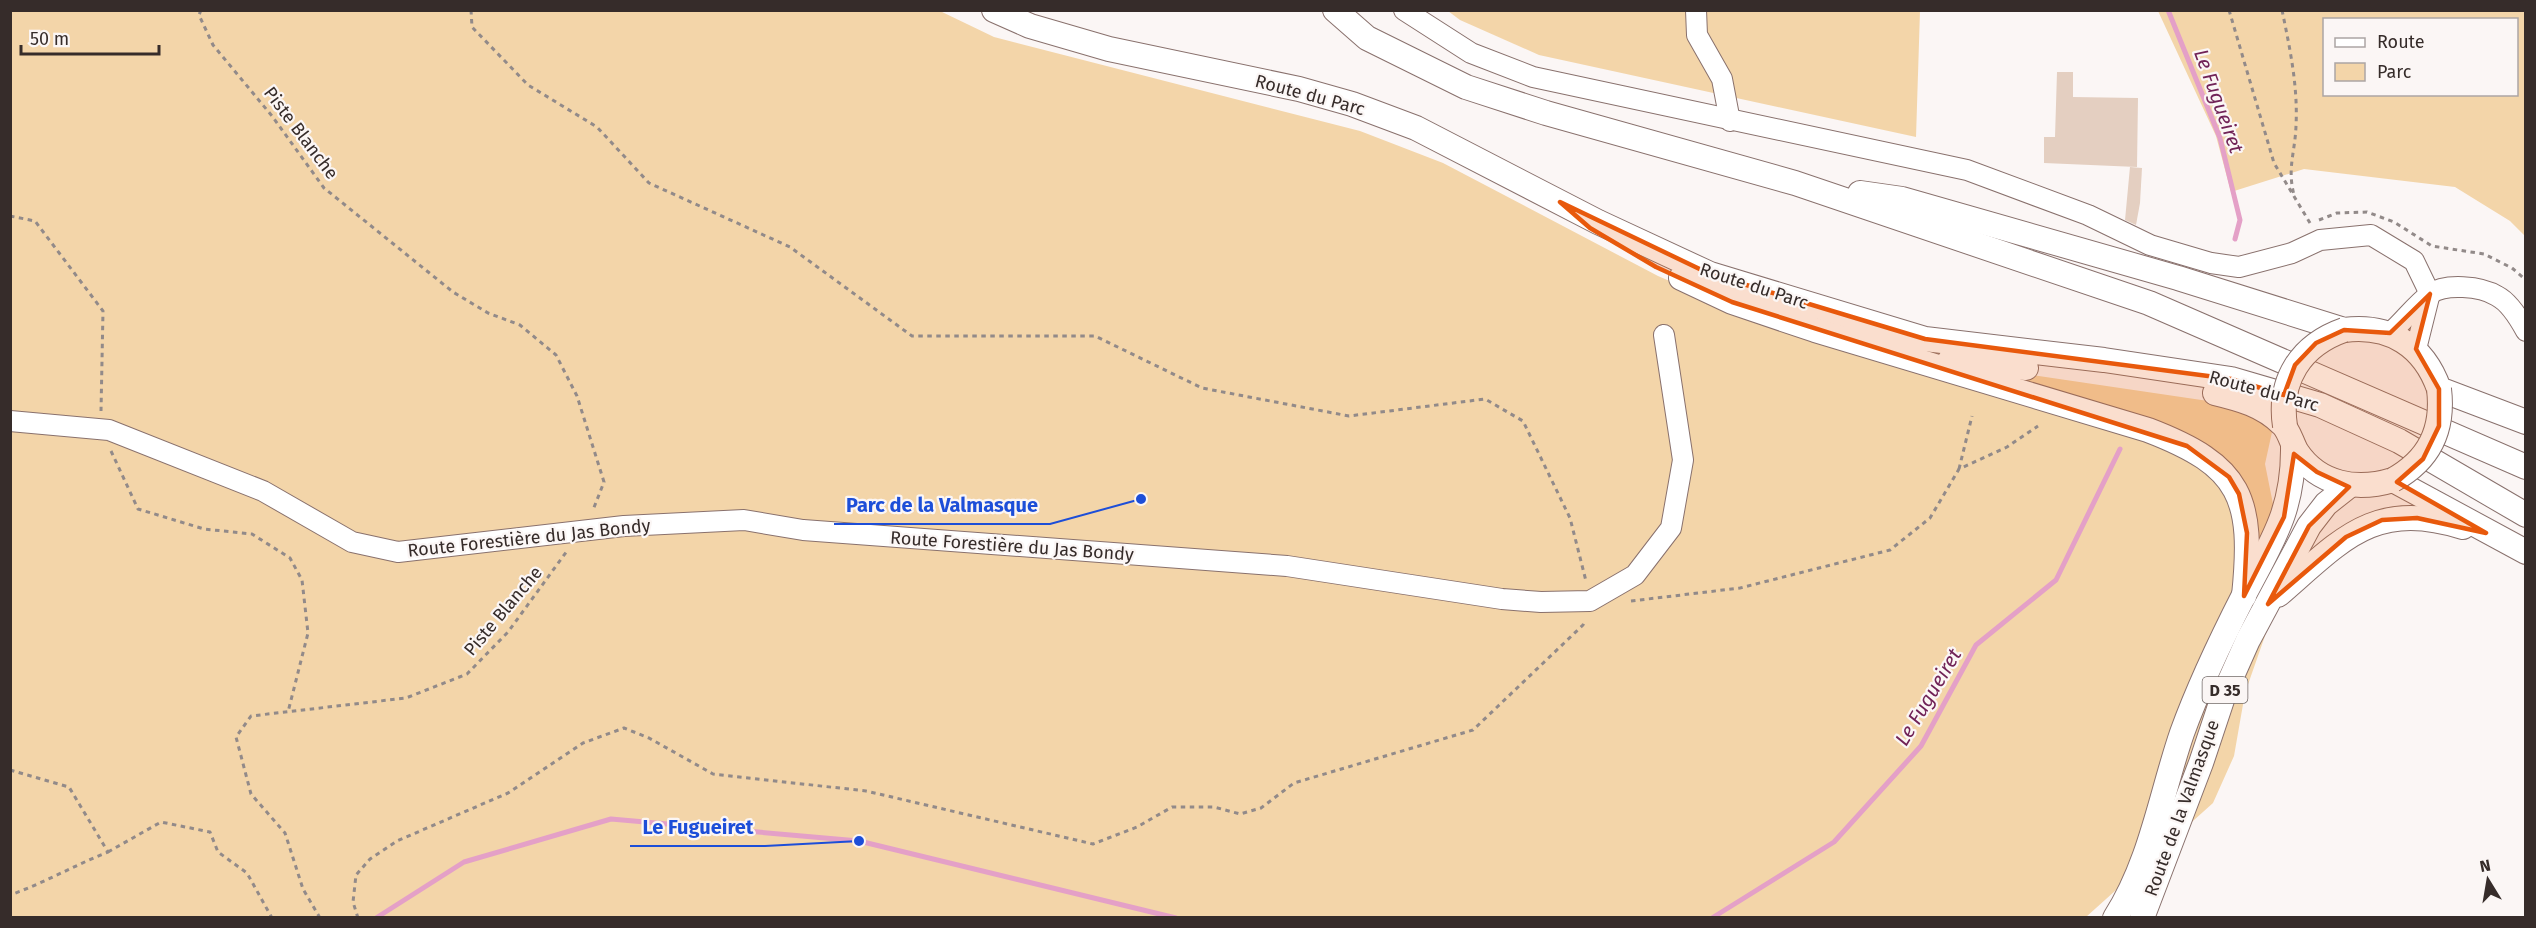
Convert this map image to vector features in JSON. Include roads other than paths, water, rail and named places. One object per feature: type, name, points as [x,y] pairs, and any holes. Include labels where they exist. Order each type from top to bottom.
[{"type":"main road","name":"Route du Parc","points":[[994,10],[1030,26],[1109,49],[1299,89],[1352,104],[1416,128],[1560,202],[1710,274],[1925,339],[2104,360],[2231,379],[2320,405],[2399,441],[2526,515]]},
{"type":"main road","name":"Route du Parc","points":[[1335,10],[1367,38],[1466,87],[1546,113],[1795,183],[2149,303],[2526,467]]},
{"type":"main road","points":[[1795,183],[1902,199],[2178,278],[2344,330]]},
{"type":"main road","points":[[1560,202],[1590,228],[1618,245],[1656,267],[1732,302],[2148,430],[2187,446],[2229,477],[2242,503],[2247,533],[2244,596]]},
{"type":"main road","points":[[1889,350],[1932,358],[2200,389],[2242,399],[2264,409],[2317,472],[2350,485],[2365,486],[2393,480],[2409,471],[2423,459],[2433,443],[2442,407],[2439,389],[2426,360],[2416,349],[2390,333],[2359,328],[2344,330],[2316,343],[2295,366],[2284,395],[2289,436]]},
{"type":"main road","points":[[2439,389],[2526,422]]},
{"type":"main road","name":"Route de la Valmasque","points":[[2115,918],[2126,900],[2150,839],[2182,734],[2208,671],[2284,517],[2292,483],[2289,436]]},
{"type":"main road","points":[[2393,480],[2486,533],[2526,552]]},
{"type":"main road","name":"Route de la Valmasque","points":[[2142,918],[2197,773],[2224,694],[2309,526],[2326,504],[2350,485]]},
{"type":"main road","points":[[2268,604],[2346,537],[2382,520],[2417,518],[2486,533]]},
{"type":"street","points":[[1349,10],[1367,38]]},
{"type":"street","points":[[1404,10],[1462,49],[1505,69],[1609,95],[1966,170],[2088,216],[2150,245],[2211,263],[2239,267],[2292,253],[2320,240],[2371,235],[2414,261],[2430,294],[2416,349]]},
{"type":"street","points":[[1696,10],[1697,35],[1722,79],[1730,121]]},
{"type":"street","points":[[2390,333],[2430,294],[2444,287],[2474,289],[2497,296],[2520,320],[2526,332]]},
{"type":"street","name":"Route Forestière du Jas Bondy","points":[[10,421],[109,430],[263,491],[352,542],[398,552],[624,526],[744,520],[803,530],[1287,566],[1502,599],[1541,602],[1590,601],[1635,575],[1671,528],[1683,460],[1664,335]]},
{"type":"waterway","name":"Le Fugueiret","points":[[2168,10],[2220,138],[2240,220],[2235,239]]},
{"type":"waterway","name":"Le Fugueiret","points":[[1712,918],[1834,842],[1921,746],[1976,645],[2056,580],[2120,449]]},
{"type":"waterway","name":"Le Fugueiret","points":[[376,918],[464,862],[611,819],[859,841],[1176,918]]},
{"type":"place","name":"Parc de la Valmasque","points":[[1141,499]]},
{"type":"place","name":"Le Fugueiret","points":[[859,841]]}]
